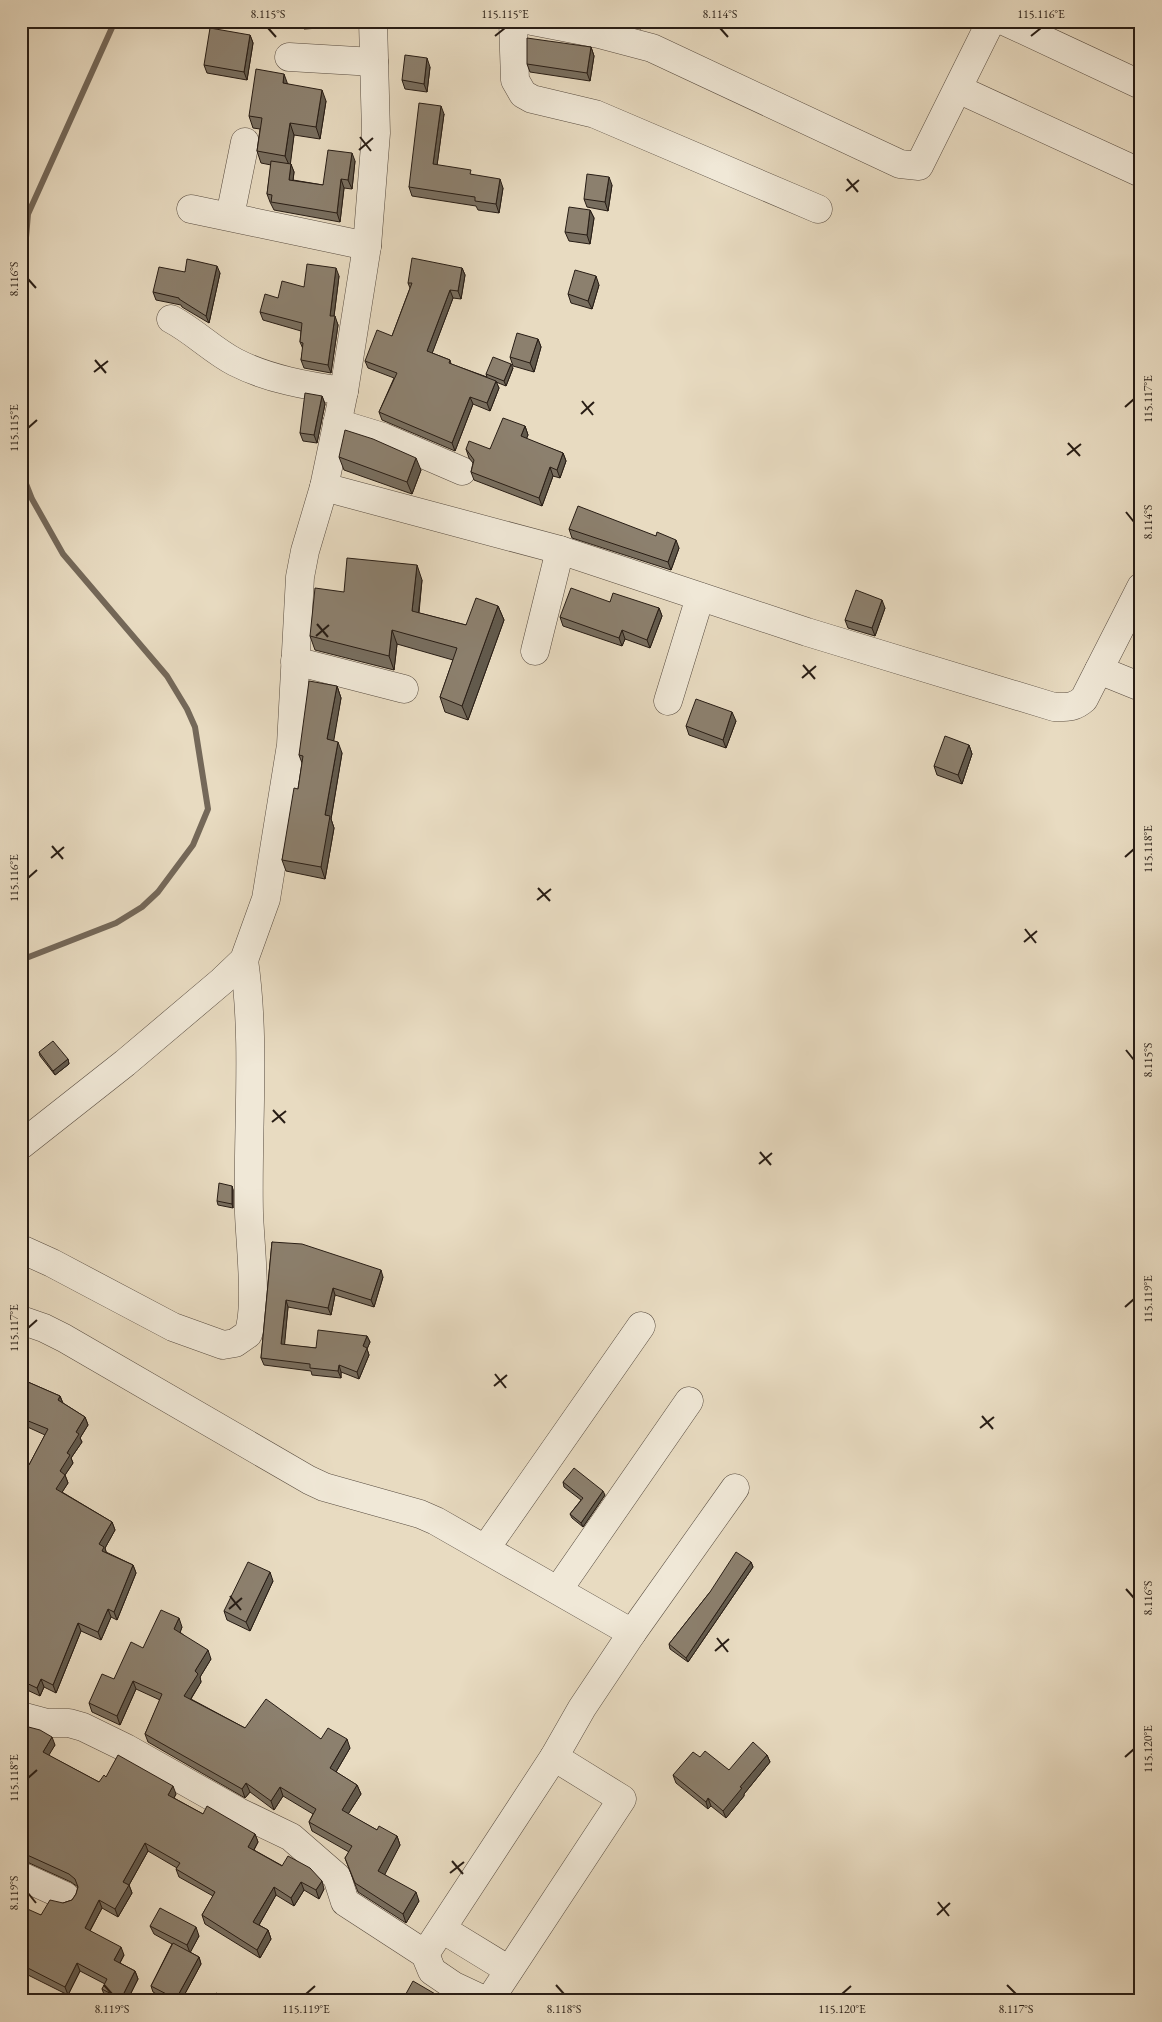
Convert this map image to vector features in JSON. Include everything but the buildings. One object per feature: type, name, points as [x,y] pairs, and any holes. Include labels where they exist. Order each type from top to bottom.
[{"type":"street","points":[[21,1249],[52,1262],[173,1327],[223,1345],[235,1343],[248,1334],[252,1313],[249,1212],[250,1022],[244,960],[266,899],[291,745],[300,578],[305,551],[324,487],[344,391],[367,246],[376,133],[373,21]]},
{"type":"street","points":[[513,21],[515,80],[522,94],[532,99],[595,114],[818,209]]},
{"type":"street","points":[[532,21],[599,34],[652,48],[900,164],[919,166],[992,21]]},
{"type":"street","points":[[1004,21],[1141,85]]},
{"type":"street","points":[[289,57],[374,62]]},
{"type":"street","points":[[958,89],[1141,173]]},
{"type":"street","points":[[230,216],[245,142]]},
{"type":"street","points":[[191,209],[367,246]]},
{"type":"street","points":[[171,319],[190,329],[235,362],[308,386],[344,391]]},
{"type":"street","points":[[337,423],[383,437],[462,471]]},
{"type":"street","points":[[324,487],[560,550],[807,632],[1054,707],[1077,705],[1084,699],[1141,586]]},
{"type":"street","points":[[535,651],[560,550]]},
{"type":"street","points":[[668,701],[700,596]]},
{"type":"street","points":[[296,661],[404,689]]},
{"type":"street","points":[[1100,670],[1141,688]]},
{"type":"street","points":[[21,1145],[125,1063],[244,960]]},
{"type":"street","points":[[21,1320],[44,1328],[64,1338],[309,1480],[324,1487],[420,1514],[486,1548],[632,1634]]},
{"type":"street","points":[[486,1548],[640,1326]]},
{"type":"street","points":[[558,1590],[690,1402]]},
{"type":"street","points":[[425,1954],[554,1757],[582,1708],[735,1488]]},
{"type":"street","points":[[21,1716],[47,1723],[83,1727],[126,1748],[240,1812],[291,1837],[337,1876],[345,1902],[425,1954],[432,1971],[454,1986],[488,2001],[628,1803],[554,1757]]},
{"type":"street","points":[[21,1876],[65,1896]]},
{"type":"street","points":[[442,1929],[509,1970]]},
{"type":"waterway","points":[[21,337],[24,321],[22,284],[28,214],[115,21]]},
{"type":"waterway","points":[[21,471],[32,499],[63,554],[167,676],[187,709],[195,727],[208,809],[193,845],[158,892],[142,907],[116,923],[21,960]]}]
